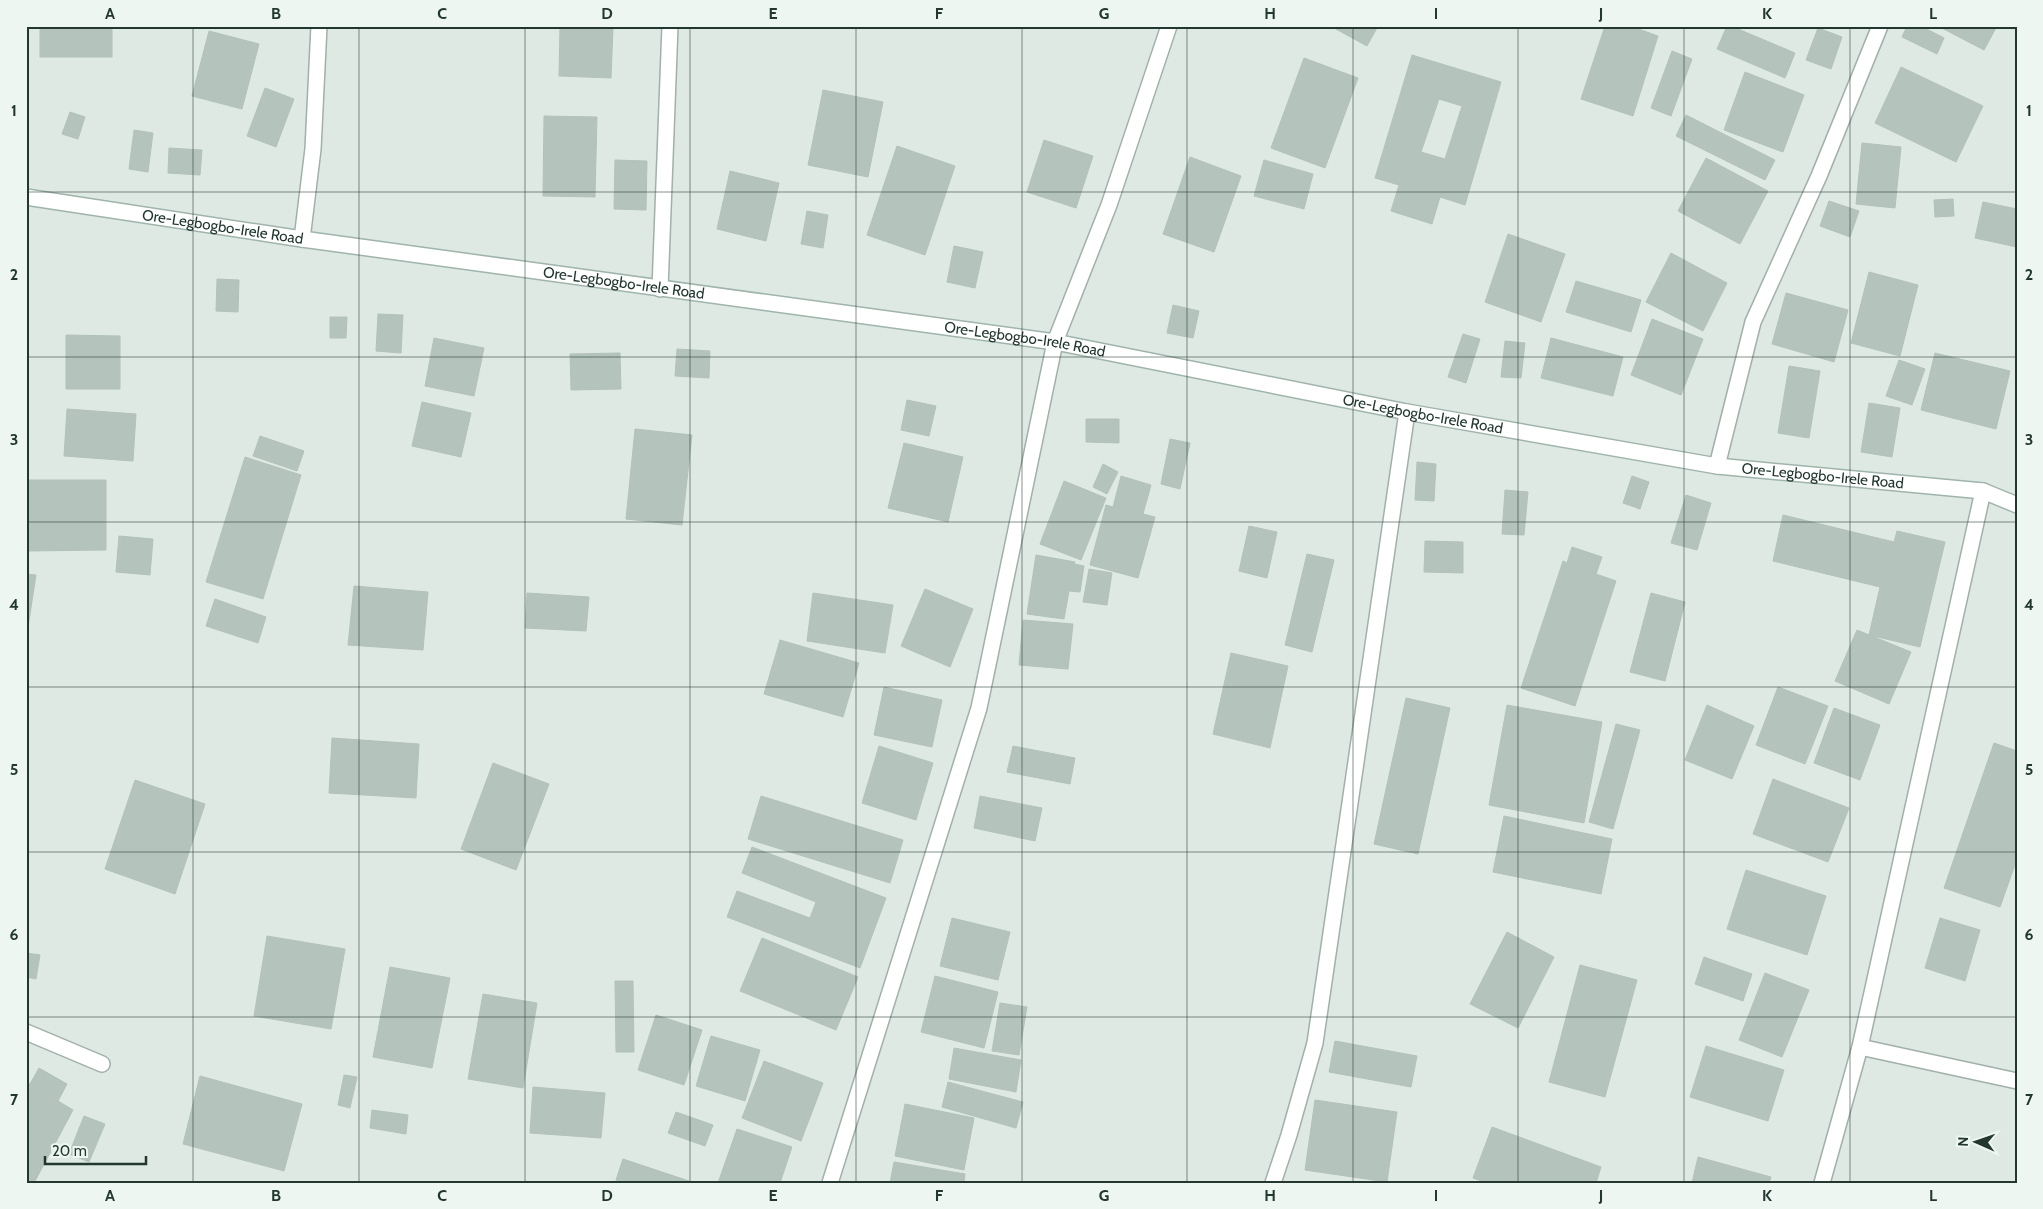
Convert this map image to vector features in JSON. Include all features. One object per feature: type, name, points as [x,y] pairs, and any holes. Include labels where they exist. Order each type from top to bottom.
[{"type":"street","points":[[302,239],[312,150],[319,26]]},
{"type":"street","points":[[660,289],[670,26]]},
{"type":"street","points":[[830,1183],[979,708],[1055,342],[1109,205],[1169,26]]},
{"type":"street","points":[[1717,466],[1753,322],[1819,176],[1880,26]]},
{"type":"street","name":"Ore-Legbogbo-Irele Road","points":[[26,197],[302,239],[1055,342],[1407,412],[1717,466],[1983,491],[2017,505]]},
{"type":"street","points":[[1273,1183],[1289,1135],[1315,1043],[1407,412]]},
{"type":"street","points":[[1822,1183],[1860,1047],[1983,491]]},
{"type":"street","points":[[26,1032],[102,1064]]},
{"type":"street","points":[[1860,1047],[2017,1081]]},
{"type":"building","points":[[40,26],[112,26],[112,57],[40,57]]},
{"type":"building","points":[[560,26],[613,28],[611,78],[559,76]]},
{"type":"building","points":[[1335,26],[1378,26],[1367,46],[1334,28]]},
{"type":"building","points":[[1605,26],[1630,26],[1658,36],[1633,116],[1581,99]]},
{"type":"building","points":[[1727,26],[1795,53],[1785,78],[1717,49]]},
{"type":"building","points":[[1907,26],[1921,26],[1944,38],[1937,54],[1902,37]]},
{"type":"building","points":[[1938,26],[1997,26],[1984,50]]},
{"type":"building","points":[[1818,28],[1842,37],[1831,69],[1806,60]]},
{"type":"building","points":[[209,31],[259,44],[242,109],[192,96]]},
{"type":"building","points":[[1672,51],[1692,59],[1671,116],[1651,108]]},
{"type":"building","points":[[1412,55],[1501,82],[1465,205],[1440,197],[1432,224],[1391,211],[1399,185],[1375,178]],"holes":[[[1439,99],[1462,106],[1445,159],[1421,152]]]},
{"type":"building","points":[[1304,58],[1358,78],[1325,168],[1271,148]]},
{"type":"building","points":[[1901,67],[1983,106],[1956,162],[1875,123]]},
{"type":"building","points":[[1745,72],[1804,95],[1783,152],[1724,130]]},
{"type":"building","points":[[265,88],[294,99],[276,147],[247,136]]},
{"type":"building","points":[[823,90],[883,102],[868,177],[808,165]]},
{"type":"building","points":[[70,112],[85,117],[78,139],[62,134]]},
{"type":"building","points":[[1686,115],[1775,160],[1765,180],[1676,136]]},
{"type":"building","points":[[544,116],[597,117],[595,197],[543,196]]},
{"type":"building","points":[[134,130],[153,133],[148,172],[129,169]]},
{"type":"building","points":[[1044,140],[1093,156],[1076,208],[1027,192]]},
{"type":"building","points":[[1862,143],[1901,147],[1895,208],[1856,204]]},
{"type":"building","points":[[897,146],[955,166],[925,255],[867,235]]},
{"type":"building","points":[[169,148],[202,150],[200,175],[168,173]]},
{"type":"building","points":[[1190,157],[1241,176],[1214,252],[1163,234]]},
{"type":"building","points":[[1706,158],[1768,191],[1740,244],[1678,211]]},
{"type":"building","points":[[615,160],[647,161],[646,210],[614,209]]},
{"type":"building","points":[[1264,160],[1313,174],[1304,209],[1254,196]]},
{"type":"building","points":[[730,171],[779,183],[766,241],[717,229]]},
{"type":"building","points":[[1953,199],[1954,216],[1935,217],[1934,200]]},
{"type":"building","points":[[1829,201],[1859,211],[1850,237],[1820,226]]},
{"type":"building","points":[[1983,202],[2017,209],[2017,247],[1975,238]]},
{"type":"building","points":[[807,211],[828,215],[823,248],[801,244]]},
{"type":"building","points":[[1508,234],[1565,254],[1541,322],[1485,302]]},
{"type":"building","points":[[954,246],[983,252],[975,288],[947,282]]},
{"type":"building","points":[[1671,253],[1727,283],[1703,331],[1646,302]]},
{"type":"building","points":[[1869,272],[1918,285],[1900,356],[1851,343]]},
{"type":"building","points":[[217,279],[239,280],[238,312],[216,311]]},
{"type":"building","points":[[1576,281],[1641,300],[1631,332],[1566,312]]},
{"type":"building","points":[[1786,293],[1848,310],[1834,362],[1772,344]]},
{"type":"building","points":[[1173,305],[1199,311],[1193,338],[1167,333]]},
{"type":"building","points":[[378,314],[403,315],[401,353],[376,351]]},
{"type":"building","points":[[330,317],[347,317],[346,338],[330,338]]},
{"type":"building","points":[[1652,319],[1703,339],[1681,395],[1631,375]]},
{"type":"building","points":[[1463,334],[1480,339],[1466,383],[1448,377]]},
{"type":"building","points":[[66,335],[120,336],[120,389],[66,389]]},
{"type":"building","points":[[434,338],[484,348],[474,396],[425,386]]},
{"type":"building","points":[[1551,338],[1623,357],[1613,396],[1541,378]]},
{"type":"building","points":[[1505,341],[1525,343],[1521,378],[1501,377]]},
{"type":"building","points":[[677,349],[710,351],[709,378],[675,376]]},
{"type":"building","points":[[620,353],[621,389],[571,390],[570,354]]},
{"type":"building","points":[[1935,353],[2010,371],[1996,429],[1921,410]]},
{"type":"building","points":[[1899,360],[1925,369],[1912,405],[1886,396]]},
{"type":"building","points":[[1789,366],[1820,371],[1809,438],[1778,433]]},
{"type":"building","points":[[907,400],[936,406],[929,436],[901,430]]},
{"type":"building","points":[[422,402],[471,413],[461,457],[412,446]]},
{"type":"building","points":[[1869,403],[1900,408],[1892,457],[1861,452]]},
{"type":"building","points":[[67,409],[136,414],[133,461],[64,456]]},
{"type":"building","points":[[1086,419],[1119,419],[1119,443],[1086,442]]},
{"type":"building","points":[[635,429],[692,435],[682,525],[626,519]]},
{"type":"building","points":[[260,436],[304,451],[297,471],[253,456]]},
{"type":"building","points":[[1170,439],[1190,443],[1180,489],[1161,484]]},
{"type":"building","points":[[904,443],[963,457],[948,522],[888,508]]},
{"type":"building","points":[[245,457],[301,475],[263,599],[206,582]]},
{"type":"building","points":[[1417,462],[1436,464],[1434,501],[1415,500]]},
{"type":"building","points":[[1103,464],[1118,472],[1107,494],[1093,487]]},
{"type":"building","points":[[1121,476],[1151,485],[1143,514],[1155,517],[1138,578],[1090,565],[1106,505],[1113,507]]},
{"type":"building","points":[[1632,476],[1649,482],[1640,509],[1623,503]]},
{"type":"building","points":[[26,480],[106,480],[106,550],[26,551]]},
{"type":"building","points":[[1064,481],[1106,498],[1081,560],[1040,544]]},
{"type":"building","points":[[1505,490],[1528,492],[1524,535],[1502,534]]},
{"type":"building","points":[[1686,495],[1711,503],[1697,550],[1671,543]]},
{"type":"building","points":[[1783,515],[1894,542],[1897,531],[1945,542],[1920,647],[1869,635],[1880,587],[1773,561]]},
{"type":"building","points":[[1249,526],[1277,532],[1267,578],[1239,571]]},
{"type":"building","points":[[119,536],[153,539],[150,575],[116,572]]},
{"type":"building","points":[[1425,541],[1463,542],[1463,573],[1424,572]]},
{"type":"building","points":[[1572,547],[1602,557],[1596,574],[1616,581],[1575,706],[1521,688],[1563,561],[1567,563]]},
{"type":"building","points":[[1307,554],[1334,560],[1312,652],[1285,645]]},
{"type":"building","points":[[1036,555],[1075,562],[1074,564],[1084,566],[1080,592],[1069,591],[1064,619],[1027,614]]},
{"type":"building","points":[[1089,569],[1112,573],[1107,605],[1083,602]]},
{"type":"building","points":[[26,574],[36,575],[26,640]]},
{"type":"building","points":[[354,586],[428,592],[423,650],[348,645]]},
{"type":"building","points":[[925,589],[973,609],[950,667],[901,646]]},
{"type":"building","points":[[527,593],[589,597],[586,631],[525,628]]},
{"type":"building","points":[[813,593],[893,605],[885,653],[807,641]]},
{"type":"building","points":[[1651,593],[1685,602],[1665,681],[1630,672]]},
{"type":"building","points":[[215,599],[266,617],[258,643],[206,626]]},
{"type":"building","points":[[1023,620],[1073,624],[1068,669],[1019,665]]},
{"type":"building","points":[[1857,630],[1911,652],[1889,704],[1835,681]]},
{"type":"building","points":[[780,640],[859,663],[843,717],[764,694]]},
{"type":"building","points":[[1231,653],[1288,666],[1270,748],[1213,734]]},
{"type":"building","points":[[884,687],[942,700],[932,747],[874,735]]},
{"type":"building","points":[[1778,687],[1828,706],[1805,764],[1756,745]]},
{"type":"building","points":[[1406,698],[1450,708],[1418,854],[1374,844]]},
{"type":"building","points":[[1507,705],[1602,722],[1584,823],[1489,805]]},
{"type":"building","points":[[1707,705],[1754,726],[1732,779],[1685,760]]},
{"type":"building","points":[[1834,708],[1880,725],[1860,780],[1814,763]]},
{"type":"building","points":[[1616,724],[1640,730],[1613,829],[1589,822]]},
{"type":"building","points":[[332,738],[419,744],[416,798],[329,793]]},
{"type":"building","points":[[1994,743],[2017,751],[2017,859],[2000,907],[1944,888]]},
{"type":"building","points":[[879,746],[933,763],[916,820],[862,803]]},
{"type":"building","points":[[1013,746],[1075,758],[1070,784],[1007,772]]},
{"type":"building","points":[[493,763],[549,784],[516,870],[461,849]]},
{"type":"building","points":[[1773,779],[1849,808],[1828,862],[1753,834]]},
{"type":"building","points":[[135,780],[205,804],[175,894],[105,869]]},
{"type":"building","points":[[761,796],[903,840],[890,883],[748,839]]},
{"type":"building","points":[[980,796],[1042,808],[1035,841],[974,828]]},
{"type":"building","points":[[1504,816],[1612,839],[1601,894],[1493,872]]},
{"type":"building","points":[[752,847],[886,898],[860,968],[727,917],[737,891],[810,918],[816,902],[742,873]]},
{"type":"building","points":[[1746,870],[1826,896],[1807,955],[1727,929]]},
{"type":"building","points":[[952,918],[1010,932],[998,980],[940,966]]},
{"type":"building","points":[[1940,918],[1980,930],[1965,981],[1925,968]]},
{"type":"building","points":[[1507,932],[1554,957],[1518,1028],[1470,1004]]},
{"type":"building","points":[[267,936],[345,949],[331,1029],[254,1016]]},
{"type":"building","points":[[762,938],[858,977],[836,1030],[740,991]]},
{"type":"building","points":[[26,953],[40,955],[36,979],[26,977]]},
{"type":"building","points":[[1704,957],[1752,974],[1743,1001],[1695,984]]},
{"type":"building","points":[[1580,965],[1637,980],[1605,1097],[1549,1082]]},
{"type":"building","points":[[390,967],[450,978],[432,1068],[373,1057]]},
{"type":"building","points":[[1765,973],[1809,990],[1782,1057],[1739,1040]]},
{"type":"building","points":[[935,976],[998,992],[984,1048],[921,1032]]},
{"type":"building","points":[[615,981],[633,981],[634,1052],[616,1052]]},
{"type":"building","points":[[483,994],[537,1003],[523,1088],[468,1079]]},
{"type":"building","points":[[1000,1003],[1027,1007],[1019,1055],[992,1051]]},
{"type":"building","points":[[656,1015],[702,1030],[684,1085],[638,1070]]},
{"type":"building","points":[[711,1036],[760,1050],[745,1101],[696,1086]]},
{"type":"building","points":[[1335,1041],[1417,1056],[1411,1087],[1329,1072]]},
{"type":"building","points":[[1706,1046],[1784,1070],[1768,1121],[1690,1097]]},
{"type":"building","points":[[954,1048],[1021,1060],[1016,1092],[949,1079]]},
{"type":"building","points":[[764,1061],[823,1083],[801,1141],[742,1118]]},
{"type":"building","points":[[39,1068],[67,1084],[58,1101],[73,1110],[34,1183],[26,1183],[26,1082],[30,1084]]},
{"type":"building","points":[[344,1075],[357,1077],[350,1108],[338,1105]]},
{"type":"building","points":[[200,1076],[302,1104],[284,1171],[183,1144]]},
{"type":"building","points":[[948,1082],[1023,1102],[1016,1128],[942,1107]]},
{"type":"building","points":[[533,1087],[605,1093],[601,1138],[530,1133]]},
{"type":"building","points":[[1315,1100],[1397,1112],[1387,1182],[1305,1170]]},
{"type":"building","points":[[905,1104],[974,1118],[964,1170],[895,1156]]},
{"type":"building","points":[[372,1110],[408,1115],[406,1134],[370,1128]]},
{"type":"building","points":[[676,1112],[713,1125],[705,1146],[668,1133]]},
{"type":"building","points":[[84,1116],[105,1124],[89,1162],[69,1154]]},
{"type":"building","points":[[1492,1127],[1601,1167],[1596,1183],[1487,1183],[1473,1178]]},
{"type":"building","points":[[737,1129],[792,1147],[780,1183],[718,1183]]},
{"type":"building","points":[[1698,1157],[1771,1177],[1769,1183],[1692,1183]]},
{"type":"building","points":[[623,1159],[695,1183],[625,1183],[616,1180]]},
{"type":"building","points":[[894,1162],[965,1174],[964,1183],[890,1183]]}]
